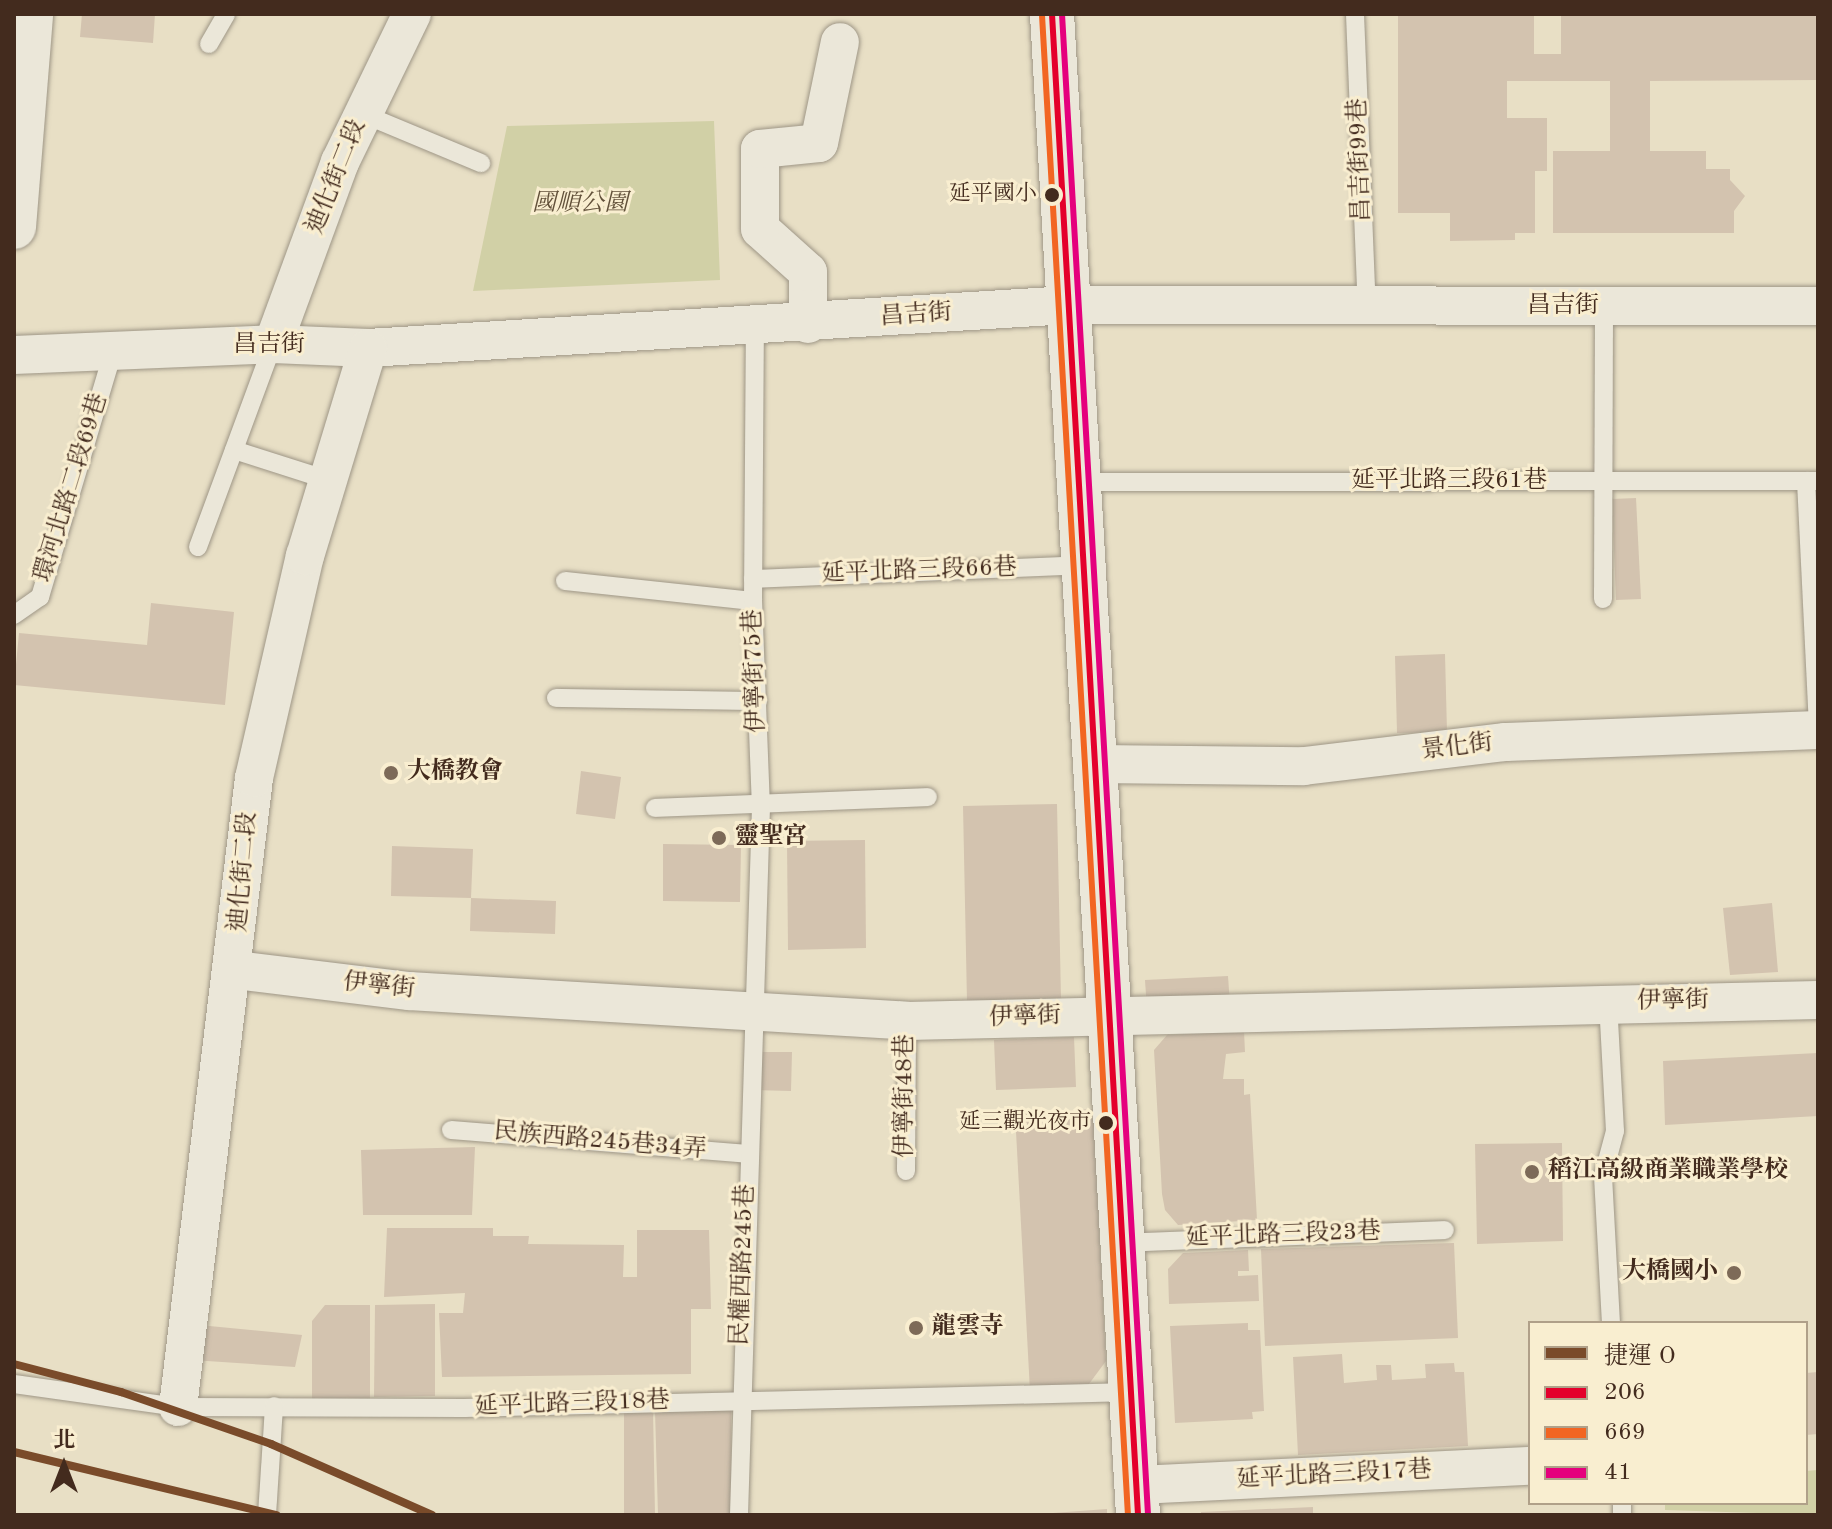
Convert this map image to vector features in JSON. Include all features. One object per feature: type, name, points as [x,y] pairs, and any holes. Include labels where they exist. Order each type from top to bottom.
[{"type":"street","points":[[14,227],[31,14]]},
{"type":"street","name":"迪化街二段","points":[[273,344],[363,114],[412,14]]},
{"type":"street","points":[[1052,14],[1138,1500]]},
{"type":"street","points":[[808,324],[808,272],[760,229],[760,149],[819,143],[840,42]]},
{"type":"street","name":"昌吉街","points":[[14,355],[273,344],[368,348],[808,324],[1069,305],[1818,306]]},
{"type":"street","name":"迪化街二段","points":[[178,1407],[235,970],[254,778],[328,480],[368,348]]},
{"type":"street","name":"景化街","points":[[1096,764],[1304,766],[1506,742],[1818,730]]},
{"type":"street","name":"伊寧街","points":[[235,970],[409,991],[907,1021],[1608,1002],[1818,1000]]},
{"type":"street","name":"延平北路三段17巷","points":[[1138,1500],[1528,1466]]},
{"type":"lane","points":[[209,44],[226,14]]},
{"type":"lane","name":"昌吉街99巷","points":[[1355,14],[1367,307]]},
{"type":"lane","points":[[363,114],[481,163]]},
{"type":"lane","points":[[1603,599],[1604,307]]},
{"type":"lane","name":"伊寧街75巷","points":[[754,1014],[761,808],[753,601],[755,327]]},
{"type":"lane","points":[[198,547],[273,344]]},
{"type":"lane","name":"環河北路二段69巷","points":[[14,615],[40,597],[114,349]]},
{"type":"lane","points":[[234,450],[328,480]]},
{"type":"lane","points":[[1812,481],[1818,730]]},
{"type":"lane","name":"延平北路三段61巷","points":[[1079,482],[1812,481]]},
{"type":"lane","name":"延平北路三段66巷","points":[[753,579],[1084,565]]},
{"type":"lane","points":[[565,581],[753,601]]},
{"type":"lane","points":[[556,698],[758,701]]},
{"type":"lane","points":[[655,808],[761,808],[928,797]]},
{"type":"lane","points":[[1608,1002],[1615,1131],[1603,1176],[1611,1321]]},
{"type":"lane","name":"民權西路245巷","points":[[739,1515],[740,1400],[754,1014]]},
{"type":"lane","name":"伊寧街48巷","points":[[906,1171],[907,1021]]},
{"type":"lane","name":"民族西路245巷34弄","points":[[451,1130],[748,1154]]},
{"type":"lane","name":"延平北路三段23巷","points":[[1122,1243],[1445,1230]]},
{"type":"lane","name":"延平北路三段18巷","points":[[14,1384],[178,1407],[1132,1392]]},
{"type":"lane","points":[[267,1515],[274,1406]]},
{"type":"green space","name":"國順公園","points":[[714,121],[720,280],[473,291],[507,126]]},
{"type":"green space","points":[[1818,1470],[1818,1515],[1665,1510],[1665,1505],[1808,1505],[1808,1471]]},
{"type":"building","points":[[82,14],[155,14],[153,43],[80,37]]},
{"type":"building","points":[[1398,14],[1534,14],[1534,54],[1561,54],[1561,14],[1818,14],[1818,80],[1650,81],[1650,151],[1706,151],[1706,169],[1730,169],[1730,180],[1745,196],[1734,211],[1734,233],[1553,233],[1553,151],[1610,151],[1610,81],[1507,81],[1507,118],[1547,118],[1547,171],[1535,171],[1535,233],[1515,233],[1515,240],[1450,241],[1450,213],[1398,213]]},
{"type":"building","points":[[1636,498],[1641,599],[1616,600],[1612,499]]},
{"type":"building","points":[[151,603],[234,612],[225,705],[14,685],[19,633],[147,645]]},
{"type":"building","points":[[1445,654],[1447,732],[1397,733],[1395,656]]},
{"type":"building","points":[[581,771],[621,777],[615,819],[576,814]]},
{"type":"building","points":[[1057,804],[1061,1000],[967,1002],[963,806]]},
{"type":"building","points":[[865,840],[866,948],[788,950],[787,841]]},
{"type":"building","points":[[663,844],[741,845],[740,902],[663,901]]},
{"type":"building","points":[[392,846],[473,849],[471,898],[391,896]]},
{"type":"building","points":[[471,898],[556,901],[555,934],[470,931]]},
{"type":"building","points":[[1772,903],[1778,972],[1730,975],[1723,908]]},
{"type":"building","points":[[1228,976],[1230,1005],[1147,1010],[1145,980]]},
{"type":"building","points":[[1244,1031],[1245,1052],[1226,1054],[1223,1079],[1244,1079],[1244,1095],[1250,1094],[1257,1220],[1178,1225],[1165,1210],[1162,1194],[1154,1050],[1167,1035]]},
{"type":"building","points":[[1074,1037],[1076,1087],[996,1090],[994,1040]]},
{"type":"building","points":[[756,1052],[792,1052],[791,1091],[755,1090]]},
{"type":"building","points":[[1818,1053],[1818,1116],[1665,1125],[1663,1061]]},
{"type":"building","points":[[1093,1109],[1106,1361],[1086,1388],[1030,1391],[1015,1113]]},
{"type":"building","name":"稻江高級商業職業學校","points":[[1562,1143],[1563,1241],[1477,1244],[1475,1144]]},
{"type":"building","points":[[475,1147],[472,1215],[363,1215],[361,1150]]},
{"type":"building","points":[[387,1228],[493,1228],[493,1236],[529,1236],[528,1244],[624,1245],[623,1277],[637,1277],[637,1230],[709,1230],[711,1309],[691,1309],[691,1374],[442,1377],[439,1313],[463,1313],[465,1293],[384,1297]]},
{"type":"building","points":[[1454,1243],[1458,1338],[1265,1346],[1261,1249]]},
{"type":"building","points":[[1248,1250],[1249,1271],[1238,1271],[1238,1276],[1258,1275],[1259,1301],[1169,1304],[1168,1269],[1183,1253]]},
{"type":"building","points":[[435,1304],[435,1396],[374,1397],[375,1305]]},
{"type":"building","points":[[325,1305],[370,1305],[370,1399],[312,1399],[312,1321]]},
{"type":"building","points":[[1248,1323],[1248,1330],[1260,1330],[1264,1411],[1252,1412],[1253,1419],[1175,1423],[1170,1326]]},
{"type":"building","points":[[199,1325],[302,1335],[295,1367],[192,1360]]},
{"type":"building","points":[[1342,1354],[1344,1383],[1377,1380],[1376,1365],[1391,1365],[1392,1380],[1426,1378],[1425,1364],[1454,1363],[1455,1372],[1464,1372],[1468,1446],[1298,1455],[1293,1357]]},
{"type":"building","points":[[1818,1372],[1818,1434],[1808,1435],[1808,1373]]},
{"type":"building","points":[[731,1409],[732,1515],[658,1515],[655,1410]]},
{"type":"building","points":[[653,1410],[655,1515],[624,1515],[624,1411]]},
{"type":"building","points":[[1313,1507],[1313,1515],[1201,1515],[1201,1512]]},
{"type":"building","points":[[1107,1509],[1107,1515],[1053,1515],[1053,1513]]},
{"type":"metro line","name":"O","points":[[14,1364],[121,1392],[271,1444],[432,1515]]},
{"type":"metro line","name":"O","points":[[14,1452],[277,1515]]},
{"type":"transit line","name":"206","points":[[1052,14],[1138,1515]]},
{"type":"transit line","name":"41","points":[[1062,14],[1148,1514]]},
{"type":"transit line","name":"669","points":[[1042,15],[1128,1515]]},
{"type":"place","name":"延平國小","points":[[1052,195]]},
{"type":"place","name":"大橋教會","points":[[391,773]]},
{"type":"place","name":"靈聖宮","points":[[719,838]]},
{"type":"place","name":"延三觀光夜市","points":[[1106,1123]]},
{"type":"place","name":"稻江高級商業職業學校","points":[[1532,1172]]},
{"type":"place","name":"大橋國小","points":[[1734,1273]]},
{"type":"place","name":"龍雲寺","points":[[916,1328]]}]
